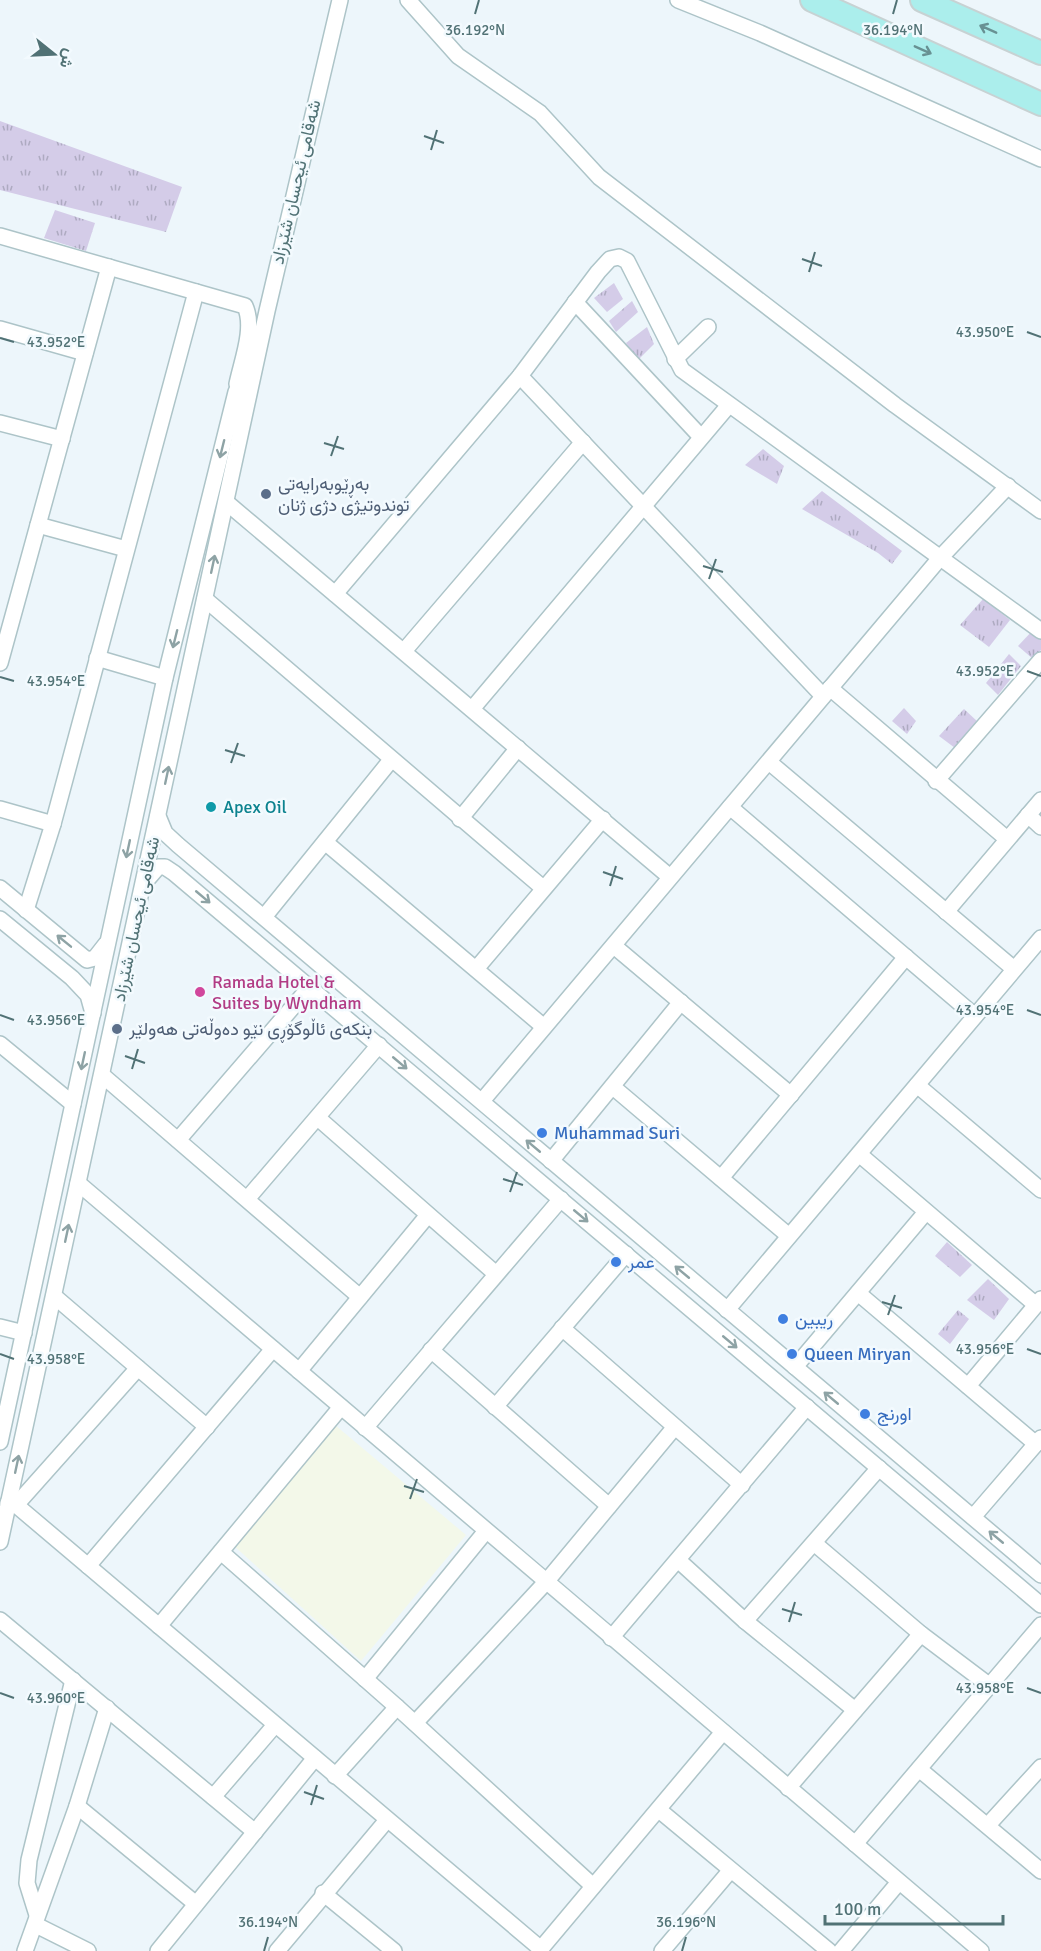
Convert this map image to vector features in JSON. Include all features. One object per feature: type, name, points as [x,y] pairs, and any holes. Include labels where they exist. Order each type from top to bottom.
[{"type":"highway","points":[[812,0],[1041,104]]},
{"type":"highway","points":[[922,0],[1041,53]]},
{"type":"street","name":"شەقامی ئیحسان شێرزاد","points":[[0,1542],[12,1504],[61,1262],[255,365],[340,0]]},
{"type":"street","points":[[408,0],[458,56],[540,113],[599,177],[896,405],[1041,512]]},
{"type":"street","points":[[678,0],[760,33],[1041,159]]},
{"type":"street","points":[[0,236],[245,306],[249,314],[236,392]]},
{"type":"street","points":[[335,594],[520,376],[610,259],[619,257],[627,261],[682,370],[1041,631]]},
{"type":"street","points":[[0,663],[109,267]]},
{"type":"street","points":[[26,910],[53,824],[196,292]]},
{"type":"street","points":[[575,302],[701,437]]},
{"type":"street","points":[[675,359],[708,327]]},
{"type":"street","points":[[0,329],[86,353]]},
{"type":"street","name":"شەقامی ئیحسان شێرزاد","points":[[0,1442],[2,1412],[24,1333],[165,678],[236,392],[244,375],[255,365]]},
{"type":"street","points":[[520,376],[826,692],[1007,839]]},
{"type":"street","points":[[472,709],[729,405]]},
{"type":"street","points":[[0,423],[62,439]]},
{"type":"street","points":[[404,651],[583,442]]},
{"type":"street","points":[[482,1101],[940,558],[1008,486]]},
{"type":"street","points":[[226,502],[670,877]]},
{"type":"street","points":[[38,525],[126,549]]},
{"type":"street","points":[[205,599],[543,888]]},
{"type":"street","points":[[97,658],[165,678]]},
{"type":"street","points":[[936,781],[1041,660]]},
{"type":"street","points":[[155,726],[176,731]]},
{"type":"street","points":[[460,819],[518,748]]},
{"type":"street","points":[[264,917],[391,760]]},
{"type":"street","points":[[768,762],[1014,969]]},
{"type":"street","points":[[946,912],[1041,800]]},
{"type":"street","points":[[730,807],[975,1016]]},
{"type":"street","points":[[0,809],[53,824]]},
{"type":"street","points":[[1028,815],[1041,827]]},
{"type":"street","points":[[158,816],[165,833],[189,854],[1041,1575]]},
{"type":"street","points":[[476,969],[603,819]]},
{"type":"street","points":[[325,842],[544,1027]]},
{"type":"street","points":[[174,873],[175,861],[181,855],[189,854]]},
{"type":"street","points":[[143,885],[156,867],[163,866],[174,873],[1041,1605]]},
{"type":"street","points":[[0,888],[87,960]]},
{"type":"street","points":[[0,919],[72,978],[88,995],[93,1013]]},
{"type":"street","points":[[727,1310],[1041,938]]},
{"type":"street","points":[[87,960],[95,958],[108,942]]},
{"type":"street","points":[[614,946],[791,1095]]},
{"type":"street","points":[[721,1178],[906,957]]},
{"type":"street","points":[[72,978],[80,977],[86,972],[87,960]]},
{"type":"street","points":[[178,1140],[310,987]]},
{"type":"street","points":[[551,1161],[681,1002]]},
{"type":"street","points":[[0,1044],[73,1104]]},
{"type":"street","points":[[248,1198],[379,1045]]},
{"type":"street","points":[[102,1075],[248,1198],[360,1297]]},
{"type":"street","points":[[917,1084],[1041,1190]]},
{"type":"street","points":[[613,1087],[789,1236]]},
{"type":"street","points":[[318,1118],[496,1274]]},
{"type":"street","points":[[495,1143],[510,1126]]},
{"type":"street","points":[[859,1154],[926,1212],[1038,1302],[968,1386]]},
{"type":"street","points":[[78,1183],[899,1882],[964,1946],[981,1951]]},
{"type":"street","points":[[365,1428],[561,1199]]},
{"type":"street","points":[[795,1367],[926,1212]]},
{"type":"street","points":[[299,1371],[428,1215]]},
{"type":"street","points":[[495,1407],[626,1254]]},
{"type":"street","points":[[40,1257],[61,1262]]},
{"type":"street","points":[[858,1293],[968,1386],[1038,1441],[973,1517]]},
{"type":"street","points":[[54,1296],[207,1426]]},
{"type":"street","points":[[0,1327],[24,1333]]},
{"type":"street","points":[[562,1328],[742,1485]]},
{"type":"street","points":[[88,1566],[273,1349]]},
{"type":"street","points":[[431,1350],[609,1506]]},
{"type":"street","points":[[0,1380],[10,1375],[16,1367]]},
{"type":"street","points":[[138,1368],[12,1504],[540,1950],[723,1732]]},
{"type":"street","points":[[159,1626],[341,1407]]},
{"type":"street","points":[[611,1638],[807,1407]]},
{"type":"street","points":[[840,1435],[854,1417]]},
{"type":"street","points":[[415,1724],[546,1582],[674,1428]]},
{"type":"street","points":[[745,1621],[879,1468]]},
{"type":"street","points":[[365,1679],[486,1531]]},
{"type":"street","points":[[814,1543],[921,1634],[990,1686]]},
{"type":"street","points":[[220,1552],[397,1707],[593,1886]]},
{"type":"street","points":[[678,1560],[745,1621],[855,1710]]},
{"type":"street","points":[[0,1620],[255,1832]]},
{"type":"street","points":[[855,1845],[1041,1625]]},
{"type":"street","points":[[788,1788],[921,1634]]},
{"type":"street","points":[[73,1680],[29,1860],[27,1883],[36,1920],[88,1951]]},
{"type":"street","points":[[335,1776],[397,1707]]},
{"type":"street","points":[[25,1951],[77,1806],[107,1708]]},
{"type":"street","points":[[213,1797],[274,1725]]},
{"type":"street","points":[[158,1951],[315,1758]]},
{"type":"street","points":[[988,1825],[1041,1767]]},
{"type":"street","points":[[919,1769],[1041,1871]]},
{"type":"street","points":[[77,1806],[196,1904]]},
{"type":"street","points":[[659,1810],[829,1951]]},
{"type":"street","points":[[277,1951],[323,1893],[387,1820]]},
{"type":"street","points":[[662,1951],[730,1871]]},
{"type":"street","points":[[841,1951],[899,1882]]},
{"type":"street","points":[[323,1893],[394,1951]]},
{"type":"shaded area","points":[[335,1425],[466,1535],[361,1661],[233,1545]]},
{"type":"green space","points":[[0,121],[182,187],[166,232],[0,190]]},
{"type":"green space","points":[[55,210],[95,223],[86,251],[44,238]]},
{"type":"green space","points":[[614,283],[623,299],[607,312],[594,298]]},
{"type":"green space","points":[[632,301],[638,312],[616,332],[609,321]]},
{"type":"green space","points":[[647,327],[654,344],[638,360],[626,343]]},
{"type":"green space","points":[[763,449],[784,466],[777,484],[745,465]]},
{"type":"green space","points":[[822,491],[902,551],[892,564],[878,553],[802,509]]},
{"type":"green space","points":[[983,599],[1010,620],[989,647],[960,625]]},
{"type":"green space","points":[[1034,629],[1041,635],[1041,650],[1033,659],[1018,646]]},
{"type":"green space","points":[[1009,654],[1021,666],[998,695],[986,683]]},
{"type":"green space","points":[[904,708],[916,721],[907,734],[892,721]]},
{"type":"green space","points":[[964,709],[978,722],[955,748],[939,736]]},
{"type":"green space","points":[[947,1242],[972,1265],[960,1277],[935,1256]]},
{"type":"green space","points":[[988,1279],[1009,1299],[994,1320],[967,1300]]},
{"type":"green space","points":[[958,1310],[969,1319],[950,1344],[938,1334]]},
{"type":"place","name":"بەڕێوبەرایەتی توندوتیژی دژی ژنان","points":[[266,494]]},
{"type":"place","name":"Apex Oil","points":[[211,807]]},
{"type":"place","name":"Ramada Hotel & Suites by Wyndham","points":[[200,992]]},
{"type":"place","name":"بنکەی ئاڵوگۆڕی نێو دەوڵەتی هەولێر","points":[[117,1029]]},
{"type":"place","name":"Muhammad Suri","points":[[542,1133]]},
{"type":"place","name":"عمر","points":[[616,1262]]},
{"type":"place","name":"ريبين","points":[[783,1319]]},
{"type":"place","name":"Queen Miryan","points":[[792,1354]]},
{"type":"place","name":"اورنج","points":[[865,1414]]}]
